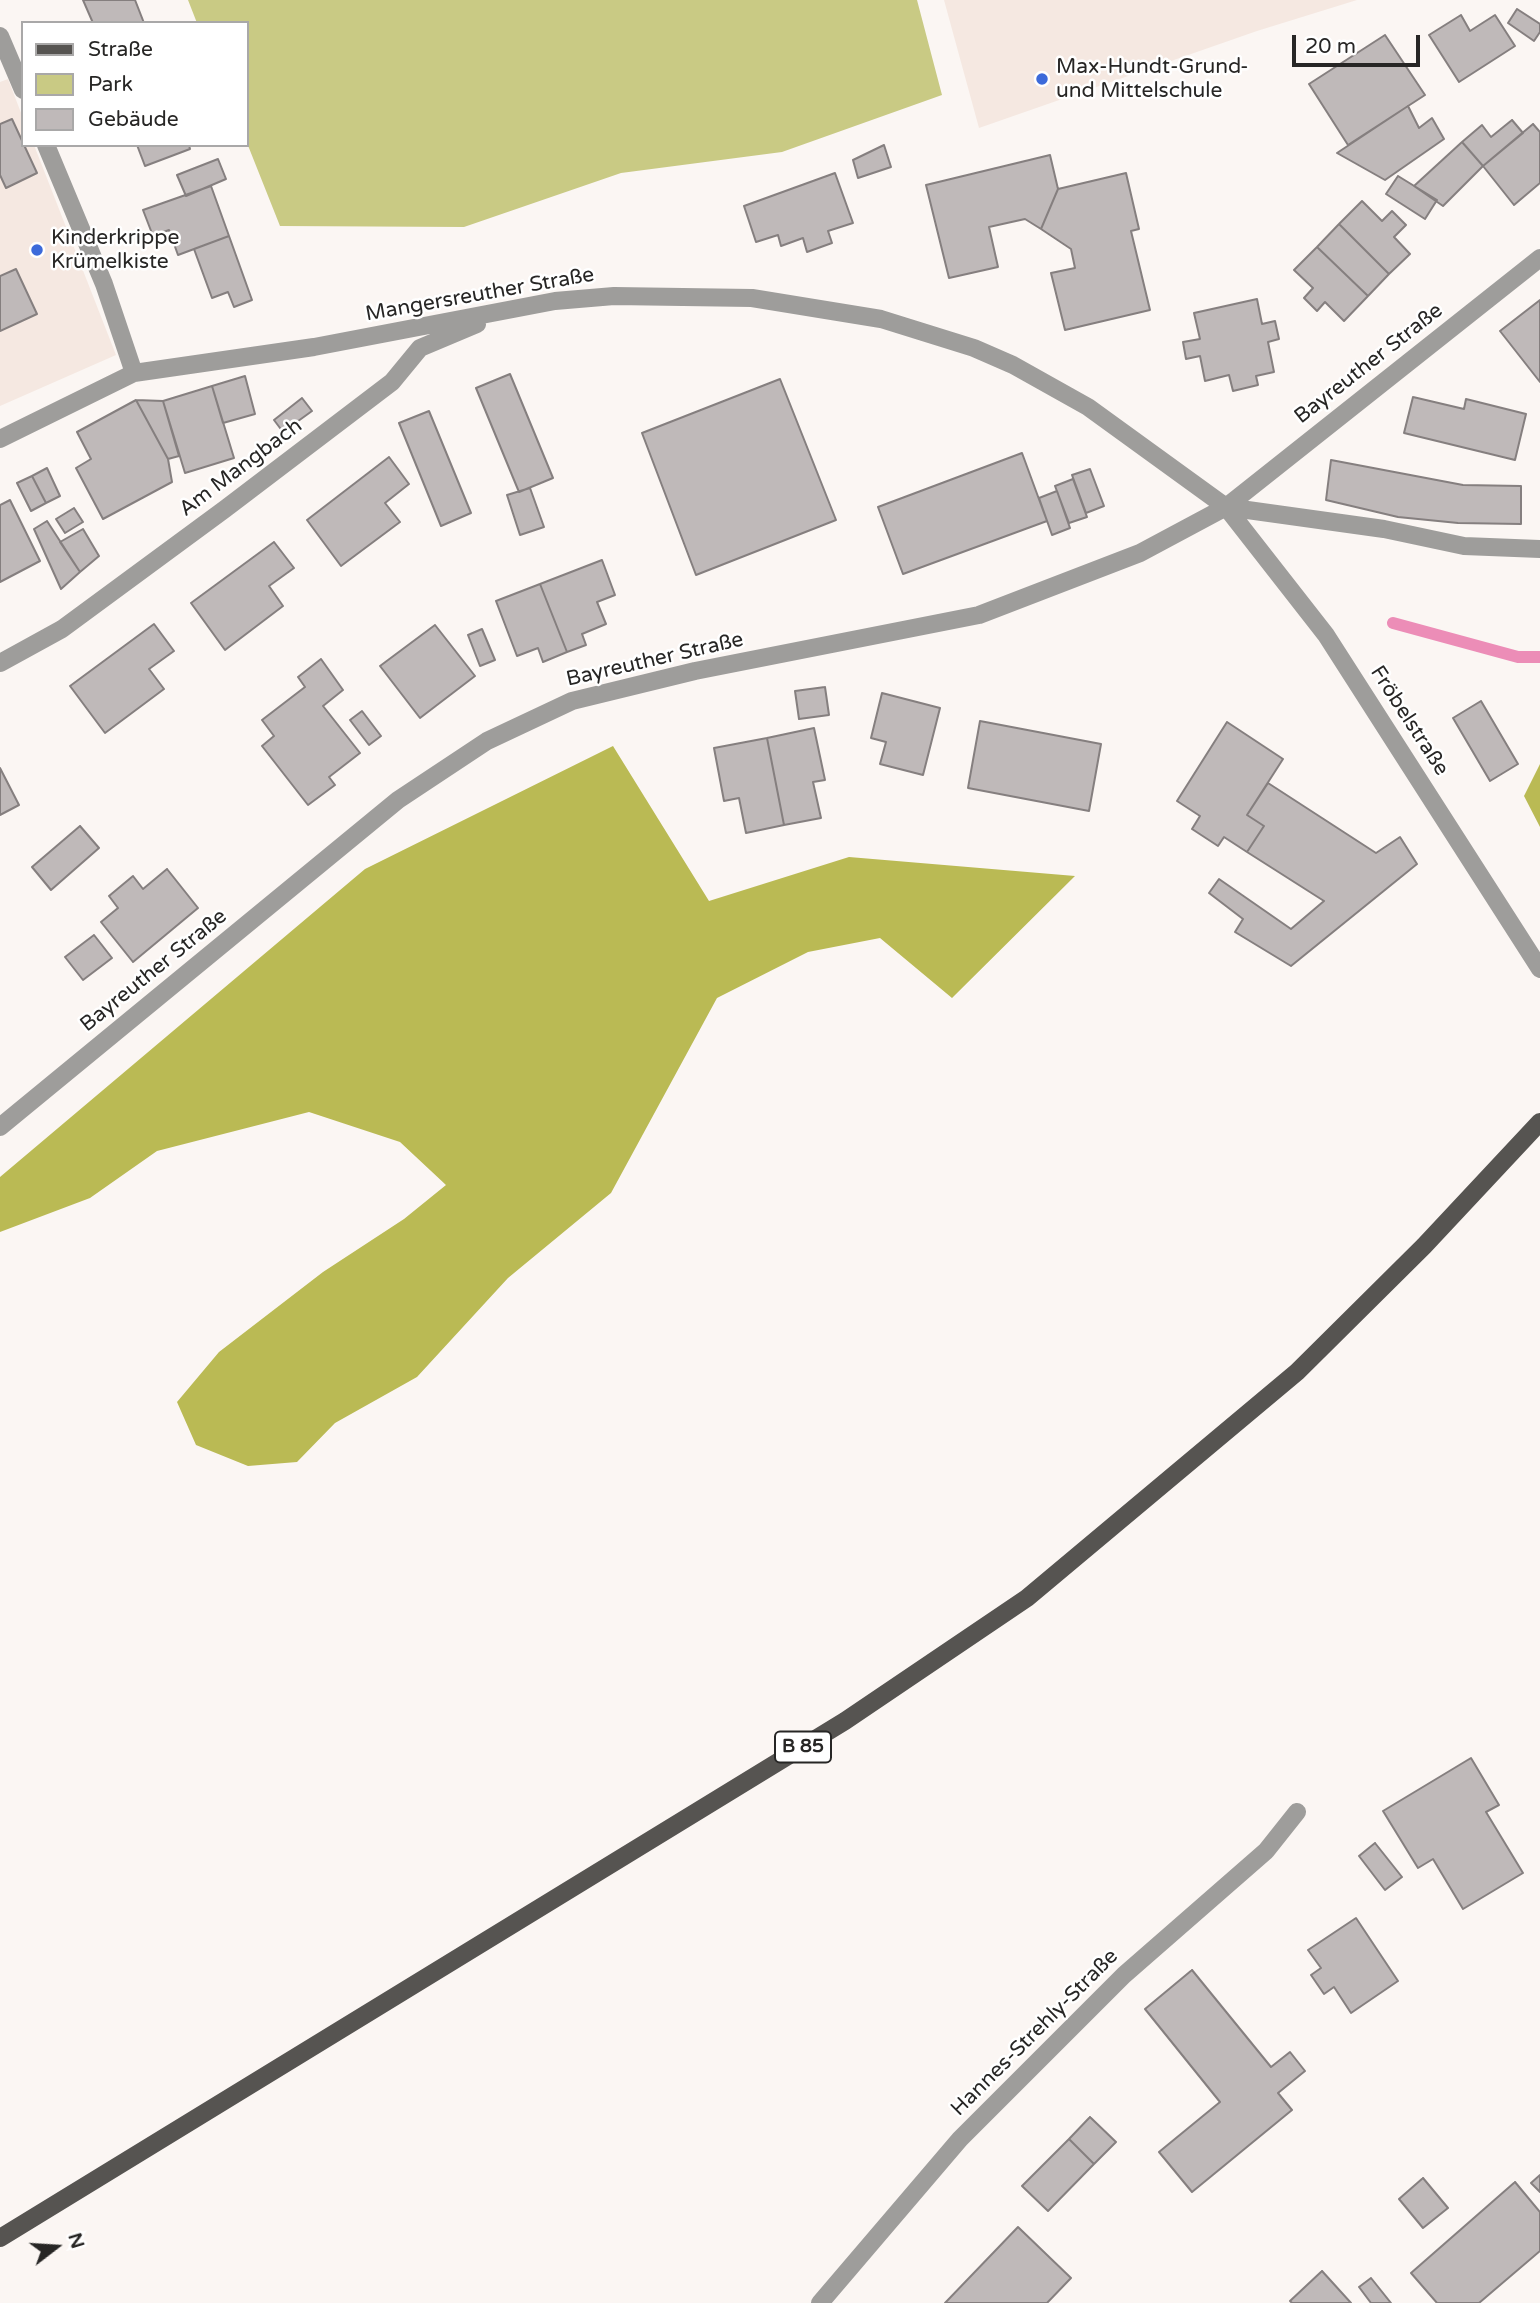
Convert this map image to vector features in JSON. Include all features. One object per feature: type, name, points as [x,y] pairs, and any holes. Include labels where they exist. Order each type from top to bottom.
[{"type":"main road","name":"B 85","points":[[0,2238],[845,1721],[1027,1598],[1297,1372],[1424,1246],[1540,1122]]},
{"type":"street","points":[[0,36],[21,85]]},
{"type":"street","points":[[47,147],[104,284],[134,373]]},
{"type":"street","name":"Bayreuther Straße","points":[[0,1127],[398,800],[487,741],[572,701],[695,671],[979,615],[1140,553],[1226,507],[1540,258]]},
{"type":"street","name":"Mangersreuther Straße","points":[[0,439],[134,373],[314,347],[555,301],[614,296],[752,298],[881,320],[974,348],[1013,365],[1088,407],[1226,507]]},
{"type":"street","name":"Am Mangbach","points":[[0,663],[62,629],[225,509],[392,382],[420,348],[506,311]]},
{"type":"street","points":[[1226,507],[1384,529],[1464,545],[1540,549]]},
{"type":"street","name":"Fröbelstraße","points":[[1226,507],[1326,635],[1540,969]]},
{"type":"street","name":"Hannes-Strehly-Straße","points":[[820,2303],[960,2139],[1124,1975],[1266,1851],[1297,1812]]},
{"type":"shaded area","name":"Max-Hundt-Grund- und Mittelschule","points":[[944,0],[1357,0],[1257,31],[979,128]]},
{"type":"shaded area","name":"Kinderkrippe Krümelkiste","points":[[8,79],[21,113],[21,147],[35,147],[116,355],[0,406],[0,82]]},
{"type":"shaded area","points":[[613,746],[709,901],[849,857],[1075,876],[952,998],[880,938],[808,952],[717,998],[611,1193],[508,1278],[417,1377],[335,1423],[297,1462],[248,1466],[196,1445],[177,1402],[219,1352],[323,1272],[404,1219],[446,1185],[400,1142],[309,1112],[157,1151],[90,1198],[0,1232],[0,1177],[365,869]]},
{"type":"shaded area","points":[[1540,764],[1540,827],[1524,796]]},
{"type":"green space","points":[[188,0],[917,0],[942,95],[782,152],[621,173],[464,227],[280,226],[248,146],[248,21],[196,21]]},
{"type":"building","points":[[83,0],[135,0],[143,21],[92,21]]},
{"type":"building","points":[[1517,9],[1540,24],[1540,32],[1534,41],[1508,23]]},
{"type":"building","points":[[1461,15],[1470,31],[1495,15],[1515,46],[1459,82],[1429,35]]},
{"type":"building","points":[[1385,35],[1425,95],[1348,145],[1309,84]]},
{"type":"building","points":[[1408,106],[1419,128],[1432,118],[1444,139],[1385,180],[1337,153]]},
{"type":"building","points":[[12,119],[21,138],[21,147],[25,147],[37,173],[6,188],[0,175],[0,124]]},
{"type":"building","points":[[1512,120],[1523,133],[1483,166],[1462,142],[1482,125],[1491,137]]},
{"type":"building","points":[[1533,124],[1540,132],[1540,183],[1514,205],[1483,166]]},
{"type":"building","points":[[1462,142],[1483,166],[1443,206],[1414,186]]},
{"type":"building","points":[[884,145],[891,167],[858,178],[853,160]]},
{"type":"building","points":[[138,147],[190,147],[190,149],[145,166]]},
{"type":"building","points":[[1050,155],[1058,189],[1041,229],[1025,219],[989,227],[998,267],[949,278],[926,185]]},
{"type":"building","points":[[218,159],[226,179],[186,196],[177,175]]},
{"type":"building","points":[[835,173],[853,223],[828,231],[832,243],[807,252],[803,238],[781,246],[778,235],[756,242],[744,206]]},
{"type":"building","points":[[1126,173],[1139,229],[1131,231],[1150,310],[1065,330],[1051,273],[1075,268],[1071,249],[1041,229],[1058,189]]},
{"type":"building","points":[[1398,176],[1437,200],[1425,219],[1386,194]]},
{"type":"building","points":[[211,186],[229,236],[178,255],[169,230],[153,236],[143,210]]},
{"type":"building","points":[[1362,201],[1382,221],[1392,211],[1406,225],[1394,237],[1410,254],[1389,274],[1339,224]]},
{"type":"building","points":[[1339,224],[1389,274],[1368,296],[1317,247]]},
{"type":"building","points":[[229,236],[252,300],[234,307],[228,292],[212,298],[194,249]]},
{"type":"building","points":[[1317,247],[1368,296],[1344,321],[1325,302],[1317,311],[1304,298],[1313,288],[1294,270]]},
{"type":"building","points":[[16,269],[37,314],[0,331],[0,276]]},
{"type":"building","points":[[1257,299],[1262,324],[1275,321],[1279,339],[1268,342],[1274,372],[1256,376],[1258,385],[1233,391],[1229,375],[1205,381],[1200,356],[1186,359],[1183,342],[1200,339],[1194,313]]},
{"type":"building","points":[[1540,300],[1540,382],[1500,331]]},
{"type":"building","points":[[510,374],[553,478],[519,492],[476,388]]},
{"type":"building","points":[[245,376],[255,414],[223,423],[212,386]]},
{"type":"building","points":[[780,379],[836,520],[696,575],[642,433]]},
{"type":"building","points":[[212,386],[234,458],[185,473],[163,401]]},
{"type":"building","points":[[1413,397],[1464,409],[1466,399],[1526,414],[1515,460],[1404,433]]},
{"type":"building","points":[[302,398],[312,411],[283,432],[274,420]]},
{"type":"building","points":[[136,400],[168,459],[172,482],[103,519],[76,468],[91,459],[77,432]]},
{"type":"building","points":[[136,400],[163,401],[179,456],[168,459]]},
{"type":"building","points":[[429,411],[471,513],[441,526],[399,423]]},
{"type":"building","points":[[1022,453],[1047,521],[903,574],[878,507]]},
{"type":"building","points":[[389,457],[409,484],[385,503],[400,522],[341,566],[307,520]]},
{"type":"building","points":[[1331,460],[1463,485],[1521,486],[1521,524],[1458,523],[1398,517],[1326,500]]},
{"type":"building","points":[[47,468],[60,496],[46,503],[32,476]]},
{"type":"building","points":[[1090,469],[1104,506],[1086,513],[1072,475]]},
{"type":"building","points":[[32,476],[46,503],[31,511],[17,483]]},
{"type":"building","points":[[1073,479],[1087,517],[1069,523],[1055,486]]},
{"type":"building","points":[[530,488],[544,527],[520,535],[507,495]]},
{"type":"building","points":[[1057,491],[1070,528],[1052,535],[1039,498]]},
{"type":"building","points":[[10,500],[40,561],[0,582],[0,505]]},
{"type":"building","points":[[74,508],[83,522],[65,533],[56,519]]},
{"type":"building","points":[[47,521],[80,572],[61,589],[34,529]]},
{"type":"building","points":[[83,529],[99,556],[80,572],[60,542]]},
{"type":"building","points":[[274,542],[294,568],[269,586],[283,606],[225,650],[191,603]]},
{"type":"building","points":[[602,560],[615,595],[597,602],[606,624],[582,634],[586,645],[567,652],[540,584]]},
{"type":"building","points":[[540,584],[567,652],[543,662],[538,648],[517,656],[496,601]]},
{"type":"building","points":[[154,624],[174,651],[149,669],[164,689],[105,733],[70,686]]},
{"type":"building","points":[[435,625],[475,676],[420,718],[380,666]]},
{"type":"building","points":[[482,629],[495,660],[480,666],[468,635]]},
{"type":"building","points":[[321,659],[343,690],[323,706],[360,753],[329,777],[335,785],[308,805],[262,746],[274,736],[262,720],[305,687],[298,677]]},
{"type":"building","points":[[825,687],[829,715],[799,719],[795,691]]},
{"type":"building","points":[[882,693],[940,708],[923,775],[880,764],[886,742],[871,738]]},
{"type":"building","points":[[1481,701],[1518,764],[1490,781],[1453,718]]},
{"type":"building","points":[[362,711],[381,736],[369,745],[350,720]]},
{"type":"building","points":[[980,721],[1101,744],[1089,811],[968,788]]},
{"type":"building","points":[[1227,722],[1283,759],[1247,815],[1264,826],[1247,852],[1224,837],[1218,846],[1192,829],[1200,816],[1177,801]]},
{"type":"building","points":[[814,728],[825,780],[813,782],[821,818],[784,825],[767,738]]},
{"type":"building","points":[[767,738],[784,825],[746,833],[739,798],[724,801],[714,748]]},
{"type":"building","points":[[0,768],[19,805],[0,815]]},
{"type":"building","points":[[1268,783],[1376,853],[1400,837],[1417,864],[1291,966],[1235,932],[1243,919],[1209,893],[1219,879],[1291,929],[1324,901],[1247,852],[1264,826],[1247,815]]},
{"type":"building","points":[[80,826],[99,848],[51,890],[32,867]]},
{"type":"building","points":[[167,869],[198,908],[133,962],[101,922],[118,908],[109,896],[133,876],[143,889]]},
{"type":"building","points":[[94,935],[112,958],[83,980],[65,957]]},
{"type":"building","points":[[1471,1758],[1499,1805],[1486,1812],[1523,1873],[1463,1909],[1433,1859],[1418,1868],[1383,1811]]},
{"type":"building","points":[[1375,1843],[1402,1877],[1385,1890],[1359,1856]]},
{"type":"building","points":[[1356,1918],[1398,1981],[1351,2013],[1334,1987],[1324,1994],[1311,1975],[1321,1968],[1308,1950]]},
{"type":"building","points":[[1192,1970],[1271,2067],[1290,2052],[1305,2071],[1278,2093],[1292,2110],[1192,2192],[1159,2152],[1220,2102],[1145,2009]]},
{"type":"building","points":[[1090,2117],[1116,2142],[1094,2164],[1069,2139]]},
{"type":"building","points":[[1069,2139],[1094,2164],[1048,2211],[1022,2186]]},
{"type":"building","points":[[1540,2175],[1540,2192],[1531,2183]]},
{"type":"building","points":[[1423,2178],[1448,2208],[1423,2228],[1399,2199]]},
{"type":"building","points":[[1515,2182],[1540,2212],[1540,2251],[1479,2303],[1437,2303],[1411,2273]]},
{"type":"building","points":[[1018,2227],[1071,2278],[1047,2303],[945,2303]]},
{"type":"building","points":[[1322,2271],[1351,2303],[1290,2301]]},
{"type":"building","points":[[1371,2278],[1391,2303],[1371,2303],[1359,2287]]},
{"type":"waterway","points":[[1393,623],[1518,657],[1540,657]]},
{"type":"place","name":"Max-Hundt-Grund- und Mittelschule","points":[[1042,79]]},
{"type":"place","name":"Kinderkrippe Krümelkiste","points":[[37,250]]}]
